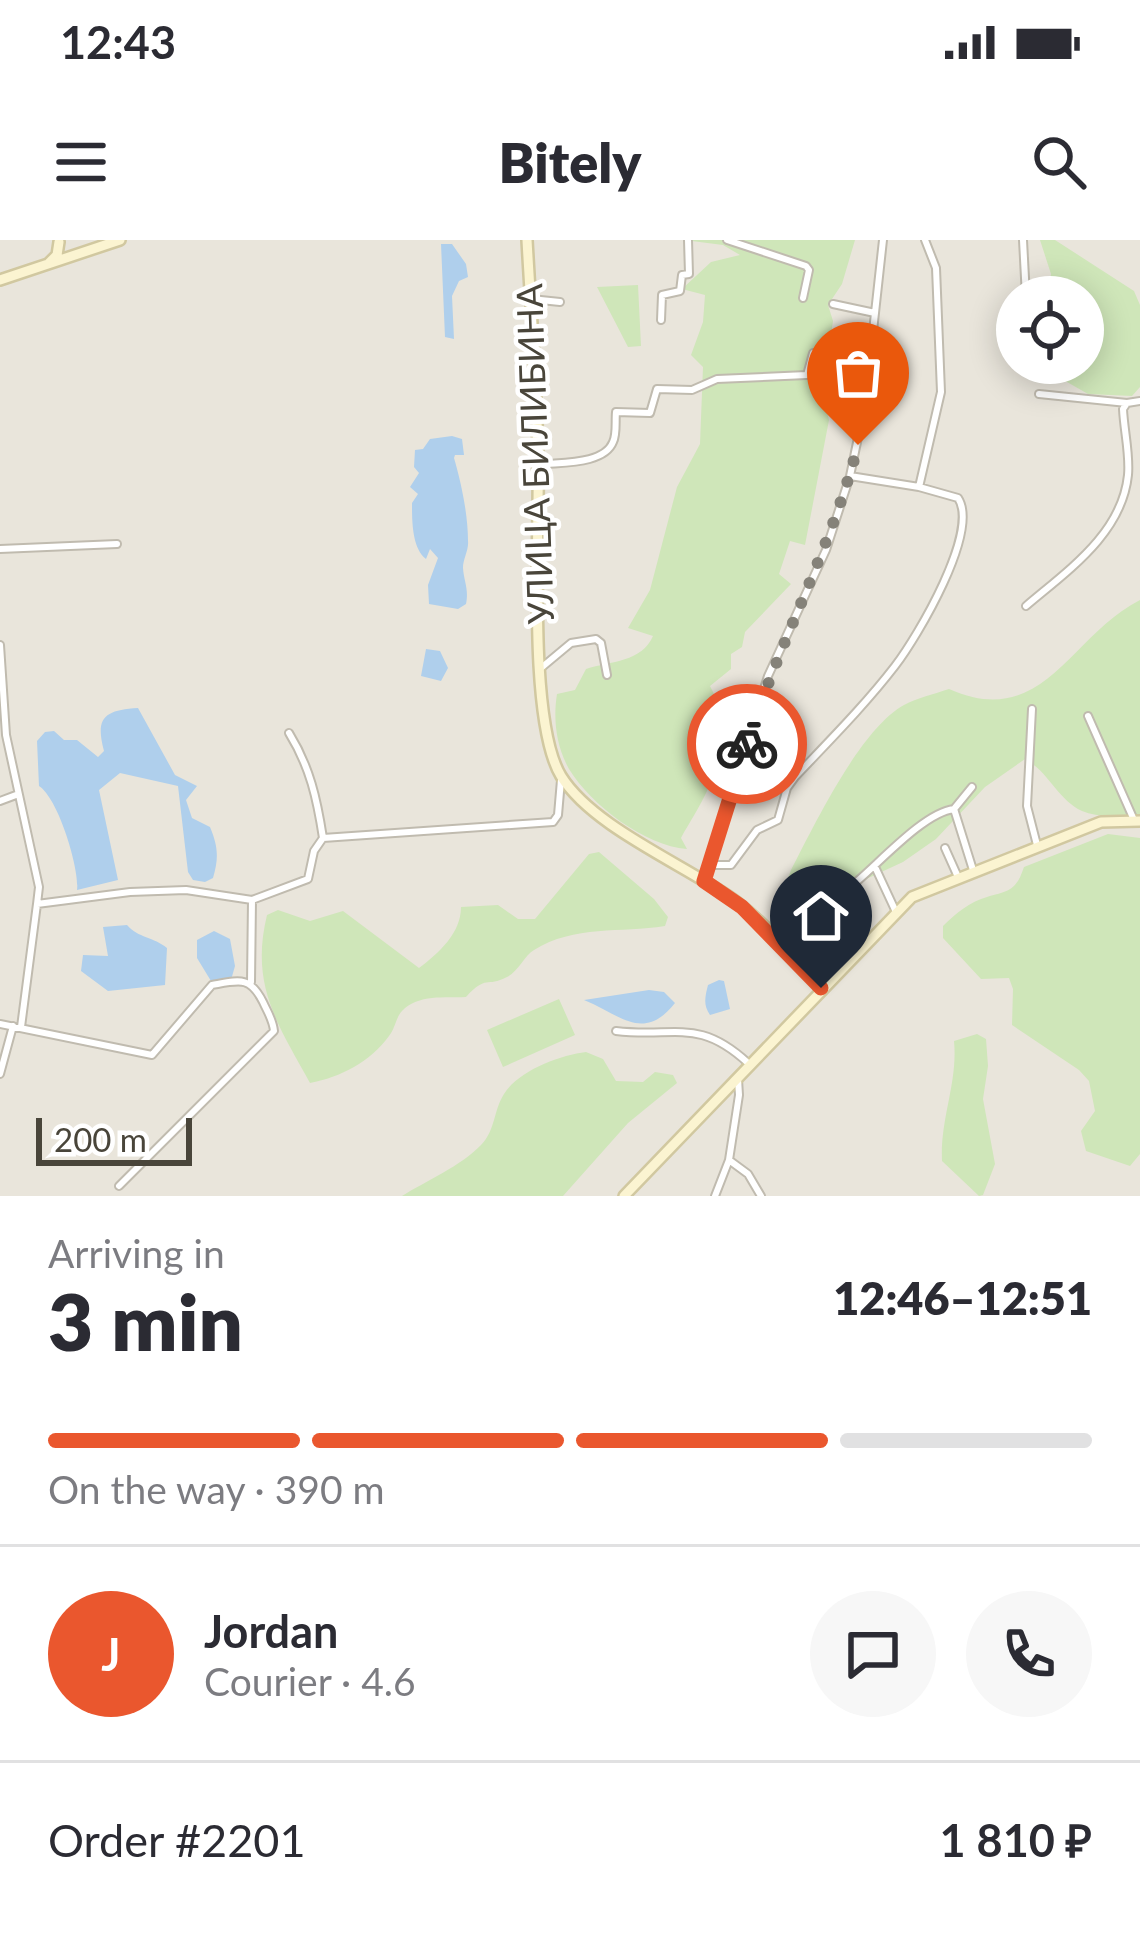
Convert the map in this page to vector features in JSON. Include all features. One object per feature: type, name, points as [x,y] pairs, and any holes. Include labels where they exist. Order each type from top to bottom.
[{"type":"main road","points":[[0,280],[120,240]]},
{"type":"main road","name":"УЛИЦА БИЛИБИНА","points":[[527,240],[544,719],[561,776]]},
{"type":"main road","points":[[59,241],[68,251],[81,254]]},
{"type":"main road","points":[[59,241],[64,260]]},
{"type":"main road","points":[[47,265],[57,255],[59,241]]},
{"type":"main road","points":[[561,776],[650,852],[742,907],[821,988]]},
{"type":"main road","points":[[624,1196],[912,897],[1101,822],[1137,820]]},
{"type":"street","points":[[661,320],[662,295],[680,291],[682,275],[689,274],[688,240]]},
{"type":"street","points":[[727,240],[806,266],[803,298]]},
{"type":"street","points":[[704,881],[768,676],[826,550],[850,476],[866,404],[883,240]]},
{"type":"street","points":[[919,487],[941,392],[936,268],[925,240]]},
{"type":"street","points":[[1023,240],[1024,276]]},
{"type":"street","points":[[531,299],[560,302]]},
{"type":"street","points":[[833,304],[875,313]]},
{"type":"street","points":[[538,465],[607,452],[616,437],[616,412],[650,412],[657,389],[692,390],[717,379],[807,375],[813,353]]},
{"type":"street","points":[[1039,394],[1127,403],[1140,400]]},
{"type":"street","points":[[1026,606],[1104,533],[1128,476],[1127,403]]},
{"type":"street","points":[[710,865],[731,865],[757,830],[778,820],[795,777],[881,683],[914,635],[956,552],[965,522],[958,498],[850,476]]},
{"type":"street","points":[[0,550],[117,544]]},
{"type":"street","name":"УЛИЦА БИЛИБИНА","points":[[541,668],[571,643],[596,639],[608,675]]},
{"type":"street","points":[[0,645],[6,735],[39,886],[17,1027],[0,1074]]},
{"type":"street","points":[[1032,709],[1027,806],[1036,845]]},
{"type":"street","points":[[1088,716],[1137,820]]},
{"type":"street","points":[[37,904],[186,890],[252,900],[308,879],[314,850],[323,838],[314,785],[289,733]]},
{"type":"street","points":[[323,838],[553,822],[558,815],[561,776]]},
{"type":"street","points":[[775,938],[819,899],[841,896],[941,811],[954,809],[972,787]]},
{"type":"street","points":[[0,801],[16,795]]},
{"type":"street","points":[[954,809],[974,870]]},
{"type":"street","points":[[945,848],[958,877]]},
{"type":"street","points":[[876,869],[896,912]]},
{"type":"street","points":[[119,1186],[274,1031],[251,982],[252,900]]},
{"type":"street","points":[[0,1024],[152,1055],[203,991],[221,983],[251,982]]},
{"type":"street","points":[[616,1030],[706,1034],[748,1064]]},
{"type":"street","points":[[715,1196],[729,1160],[740,1095],[737,1076]]},
{"type":"street","points":[[729,1160],[748,1174],[760,1196]]},
{"type":"shaded area","points":[[0,240],[1140,240],[1140,1196],[0,1196]]},
{"type":"green space","points":[[684,240],[855,240],[842,284],[828,305],[833,321],[822,393],[829,420],[805,545],[790,541],[779,574],[791,584],[745,632],[742,647],[731,654],[731,669],[710,686],[722,710],[708,734],[711,781],[681,838],[687,849],[637,832],[591,796],[565,760],[555,713],[557,694],[575,690],[586,669],[634,656],[653,636],[628,628],[650,590],[677,487],[700,444],[703,367],[691,355],[703,322],[705,295],[682,289],[711,262],[740,255],[723,245]]},
{"type":"green space","points":[[1040,240],[1055,240],[1134,291],[1140,305],[1140,387],[1132,396],[1088,394],[1070,384],[1104,384],[1104,276],[1051,274]]},
{"type":"green space","points":[[638,285],[641,346],[628,347],[597,287]]},
{"type":"green space","points":[[1140,600],[1140,817],[1082,811],[1025,759],[985,787],[936,839],[903,862],[836,893],[788,898],[791,870],[825,805],[855,756],[887,717],[909,703],[949,689],[982,699],[1009,698],[1032,689]]},
{"type":"green space","points":[[1108,834],[1140,838],[1140,1154],[1130,1166],[1086,1151],[1081,1131],[1095,1111],[1089,1081],[1012,1025],[1009,978],[981,979],[943,938],[943,926],[953,917],[975,902],[1011,889],[1024,867]]},
{"type":"green space","points":[[599,852],[654,899],[668,917],[665,926],[581,933],[549,942],[530,953],[511,975],[483,983],[466,997],[432,998],[408,1006],[389,1036],[364,1061],[310,1083],[277,1022],[264,983],[267,915],[278,910],[310,921],[343,911],[419,968],[453,934],[461,907],[498,905],[518,919],[535,919],[589,854]]},
{"type":"green space","points":[[559,999],[575,1035],[503,1067],[487,1030]]},
{"type":"green space","points":[[977,1034],[986,1039],[983,1099],[995,1164],[979,1196],[942,1161],[954,1041]]},
{"type":"green space","points":[[586,1052],[603,1059],[616,1081],[643,1082],[655,1072],[673,1075],[677,1083],[628,1123],[563,1196],[402,1196],[481,1145],[504,1094],[519,1078],[552,1061]]},
{"type":"water","points":[[441,244],[452,244],[466,264],[468,277],[459,281],[452,296],[454,339],[445,337]]},
{"type":"water","points":[[430,439],[462,439],[464,455],[454,458],[468,531],[463,568],[467,599],[458,609],[429,604],[428,585],[438,558],[430,549],[426,559],[418,548],[412,503],[418,494],[410,487],[419,473],[414,467],[415,450],[423,449]]},
{"type":"water","points":[[426,649],[440,651],[448,668],[441,681],[421,676]]},
{"type":"water","points":[[138,708],[175,775],[197,786],[186,800],[192,818],[210,827],[213,834],[217,858],[213,878],[193,880],[188,872],[178,786],[120,773],[99,790],[118,880],[77,890],[67,836],[54,805],[39,786],[37,741],[45,732],[54,731],[64,740],[77,740],[98,757],[104,751],[101,731],[105,718]]},
{"type":"water","points":[[127,925],[167,948],[165,985],[108,991],[81,971],[83,955],[108,956],[103,927]]},
{"type":"water","points":[[214,931],[230,939],[235,966],[231,980],[211,981],[197,958],[197,940]]},
{"type":"water","points":[[724,981],[730,1009],[710,1015],[705,1001],[708,985]]},
{"type":"water","points":[[664,992],[675,1003],[652,1022],[630,1022],[584,1000]]},
{"type":"way so far","points":[[747,744],[768,676],[826,550],[858,445]]},
{"type":"route","points":[[747,744],[704,881],[742,907],[821,988]]}]
